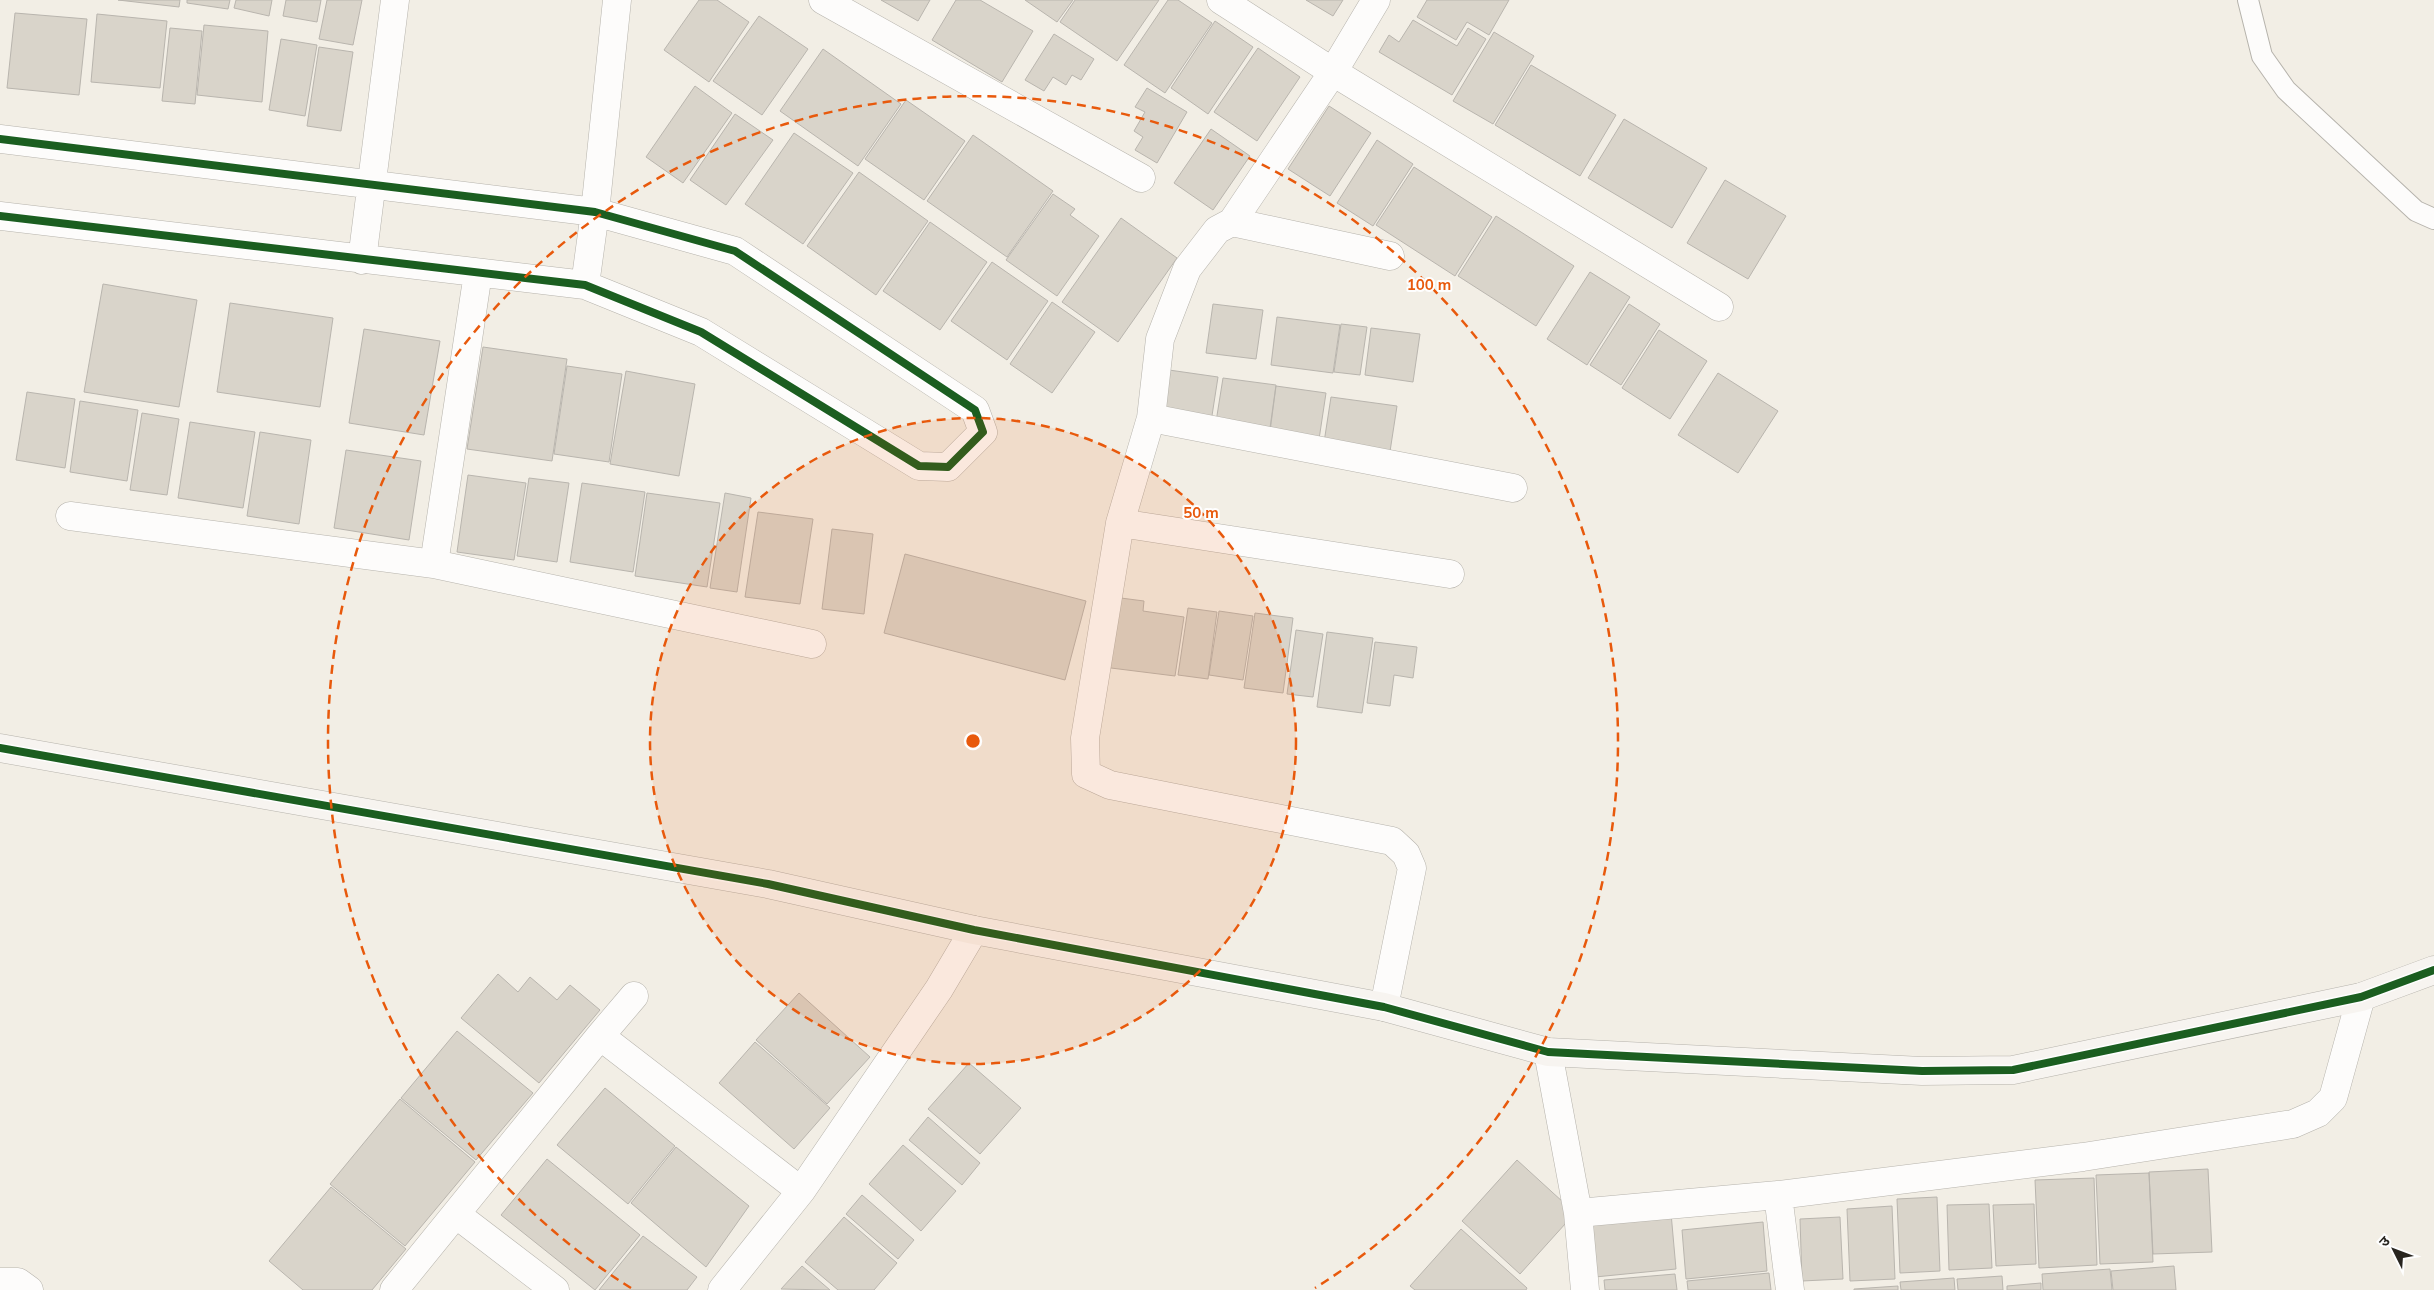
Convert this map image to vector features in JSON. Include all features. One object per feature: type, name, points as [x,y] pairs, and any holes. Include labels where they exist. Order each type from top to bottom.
[{"type":"street","points":[[362,260],[394,0]]},
{"type":"street","points":[[584,285],[595,212],[617,0]]},
{"type":"street","points":[[823,0],[1141,178]]},
{"type":"street","points":[[1222,0],[1333,72],[1719,307]]},
{"type":"street","points":[[1376,0],[1333,72],[1232,222],[1217,230],[1187,269],[1160,339],[1151,418],[1120,523],[1085,738],[1086,774],[1110,785],[1392,841],[1406,854],[1412,868],[1384,1007]]},
{"type":"street","points":[[0,139],[372,183],[595,212],[735,251],[975,410],[984,432],[948,467],[919,466],[701,332],[584,285],[0,216]]},
{"type":"street","points":[[1232,222],[1390,256]]},
{"type":"street","points":[[434,564],[478,273]]},
{"type":"street","points":[[1151,418],[1513,488]]},
{"type":"street","points":[[70,516],[434,564],[812,644]]},
{"type":"street","points":[[1120,523],[1450,574]]},
{"type":"street","points":[[0,748],[768,884],[974,930],[1384,1007],[1548,1052],[1922,1071],[2013,1070],[2361,996],[2434,970]]},
{"type":"street","points":[[722,1290],[801,1191],[939,990],[974,930]]},
{"type":"street","points":[[394,1290],[634,996]]},
{"type":"street","points":[[1578,1213],[1778,1195],[2084,1157],[2293,1124],[2318,1113],[2333,1098],[2361,996]]},
{"type":"street","points":[[600,1036],[801,1191]]},
{"type":"street","points":[[1548,1052],[1578,1213],[1585,1290]]},
{"type":"street","points":[[1778,1195],[1790,1290]]},
{"type":"street","points":[[456,1215],[555,1290]]},
{"type":"street","points":[[0,1282],[18,1282],[29,1290]]},
{"type":"lane","points":[[2248,0],[2262,56],[2286,90],[2416,211],[2434,219]]},
{"type":"building","points":[[118,0],[180,0],[179,7]]},
{"type":"building","points":[[187,0],[230,0],[228,9],[187,3]]},
{"type":"building","points":[[236,0],[272,0],[269,16],[234,8]]},
{"type":"building","points":[[286,0],[321,0],[317,22],[283,16]]},
{"type":"building","points":[[327,0],[362,0],[353,45],[319,39]]},
{"type":"building","points":[[699,0],[717,0],[749,22],[709,82],[664,50]]},
{"type":"building","points":[[881,0],[930,0],[918,21]]},
{"type":"building","points":[[956,0],[980,0],[1033,31],[1002,82],[932,40]]},
{"type":"building","points":[[1025,0],[1073,0],[1057,22]]},
{"type":"building","points":[[1075,0],[1159,0],[1117,61],[1060,22]]},
{"type":"building","points":[[1168,0],[1178,0],[1212,23],[1165,93],[1124,65]]},
{"type":"building","points":[[1306,0],[1343,0],[1333,16]]},
{"type":"building","points":[[1427,0],[1509,0],[1489,35],[1467,22],[1456,40],[1417,17]]},
{"type":"building","points":[[15,13],[87,19],[79,95],[7,88]]},
{"type":"building","points":[[97,14],[167,21],[160,88],[91,82]]},
{"type":"building","points":[[759,16],[808,49],[762,115],[713,81]]},
{"type":"building","points":[[1413,20],[1457,46],[1468,28],[1486,39],[1452,95],[1379,52],[1389,35],[1399,42]]},
{"type":"building","points":[[1215,21],[1253,47],[1208,114],[1171,88]]},
{"type":"building","points":[[204,25],[268,31],[262,102],[197,95]]},
{"type":"building","points":[[170,28],[202,31],[195,104],[162,101]]},
{"type":"building","points":[[1494,32],[1534,56],[1493,124],[1453,101]]},
{"type":"building","points":[[1054,34],[1094,59],[1081,80],[1072,75],[1066,85],[1053,77],[1044,91],[1025,80]]},
{"type":"building","points":[[281,39],[317,45],[305,116],[269,110]]},
{"type":"building","points":[[319,47],[353,52],[341,131],[307,126]]},
{"type":"building","points":[[1258,48],[1300,77],[1257,141],[1214,112]]},
{"type":"building","points":[[823,49],[901,104],[858,166],[780,111]]},
{"type":"building","points":[[1531,65],[1616,115],[1580,176],[1495,125]]},
{"type":"building","points":[[695,86],[732,113],[683,183],[646,157]]},
{"type":"building","points":[[1147,88],[1187,112],[1157,163],[1135,150],[1143,137],[1134,131],[1145,112],[1135,107]]},
{"type":"building","points":[[906,100],[965,141],[924,200],[865,159]]},
{"type":"building","points":[[1329,106],[1371,133],[1330,196],[1288,169]]},
{"type":"building","points":[[735,114],[773,140],[726,205],[690,180]]},
{"type":"building","points":[[1624,119],[1707,168],[1672,228],[1588,178]]},
{"type":"building","points":[[1211,129],[1250,156],[1213,210],[1174,183]]},
{"type":"building","points":[[794,133],[853,173],[803,244],[745,204]]},
{"type":"building","points":[[973,135],[1053,191],[1007,257],[927,201]]},
{"type":"building","points":[[1377,140],[1413,164],[1373,226],[1337,203]]},
{"type":"building","points":[[1414,167],[1492,217],[1455,276],[1376,225]]},
{"type":"building","points":[[859,172],[928,221],[876,295],[807,246]]},
{"type":"building","points":[[1725,180],[1786,216],[1748,279],[1687,243]]},
{"type":"building","points":[[1053,194],[1075,209],[1070,215],[1099,236],[1057,296],[1006,260]]},
{"type":"building","points":[[1496,216],[1574,266],[1536,326],[1458,276]]},
{"type":"building","points":[[1121,218],[1177,258],[1118,342],[1062,302]]},
{"type":"building","points":[[930,222],[987,262],[940,330],[883,291]]},
{"type":"building","points":[[992,262],[1048,301],[1007,360],[951,321]]},
{"type":"building","points":[[1590,272],[1630,297],[1587,365],[1547,339]]},
{"type":"building","points":[[103,284],[197,300],[179,407],[84,392]]},
{"type":"building","points":[[1052,302],[1095,332],[1052,393],[1010,364]]},
{"type":"building","points":[[230,303],[333,318],[320,407],[217,392]]},
{"type":"building","points":[[1213,304],[1263,310],[1256,359],[1206,353]]},
{"type":"building","points":[[1629,304],[1660,324],[1621,385],[1590,365]]},
{"type":"building","points":[[1277,317],[1340,325],[1333,373],[1271,365]]},
{"type":"building","points":[[1341,324],[1367,327],[1360,375],[1334,372]]},
{"type":"building","points":[[1371,328],[1420,334],[1413,382],[1365,375]]},
{"type":"building","points":[[364,329],[440,341],[424,435],[349,423]]},
{"type":"building","points":[[1659,330],[1707,361],[1670,419],[1622,388]]},
{"type":"building","points":[[483,347],[567,359],[552,461],[467,449]]},
{"type":"building","points":[[567,366],[622,374],[609,462],[554,454]]},
{"type":"building","points":[[1162,369],[1218,377],[1211,422],[1156,414]]},
{"type":"building","points":[[626,371],[695,384],[679,476],[610,464]]},
{"type":"building","points":[[1718,373],[1778,411],[1738,473],[1678,435]]},
{"type":"building","points":[[1223,378],[1276,385],[1269,435],[1215,428]]},
{"type":"building","points":[[1276,386],[1326,393],[1318,446],[1269,439]]},
{"type":"building","points":[[27,392],[75,399],[65,468],[16,460]]},
{"type":"building","points":[[1331,397],[1397,406],[1389,458],[1323,449]]},
{"type":"building","points":[[80,401],[138,410],[127,481],[70,472]]},
{"type":"building","points":[[142,413],[179,419],[167,495],[130,490]]},
{"type":"building","points":[[190,422],[255,432],[243,508],[178,498]]},
{"type":"building","points":[[260,432],[311,440],[299,524],[247,516]]},
{"type":"building","points":[[346,450],[421,461],[409,540],[334,528]]},
{"type":"building","points":[[468,475],[526,483],[514,560],[457,552]]},
{"type":"building","points":[[529,478],[569,483],[557,562],[517,556]]},
{"type":"building","points":[[582,483],[645,492],[633,572],[570,562]]},
{"type":"building","points":[[647,493],[720,503],[707,587],[635,576]]},
{"type":"building","points":[[725,493],[751,498],[737,592],[710,588]]},
{"type":"building","points":[[758,512],[813,519],[800,604],[745,597]]},
{"type":"building","points":[[832,529],[873,534],[864,614],[822,609]]},
{"type":"building","points":[[905,554],[1086,601],[1065,680],[884,633]]},
{"type":"building","points":[[1113,597],[1144,601],[1143,611],[1184,617],[1175,676],[1103,667]]},
{"type":"building","points":[[1188,608],[1217,612],[1208,679],[1178,675]]},
{"type":"building","points":[[1219,611],[1253,616],[1243,680],[1209,675]]},
{"type":"building","points":[[1255,613],[1293,618],[1283,693],[1244,688]]},
{"type":"building","points":[[1296,630],[1323,634],[1313,697],[1287,694]]},
{"type":"building","points":[[1327,632],[1373,638],[1362,713],[1317,707]]},
{"type":"building","points":[[1375,642],[1417,647],[1413,678],[1394,675],[1390,706],[1367,703]]},
{"type":"building","points":[[498,974],[518,992],[530,977],[557,1000],[570,985],[600,1010],[539,1083],[461,1018]]},
{"type":"building","points":[[799,993],[870,1057],[827,1104],[756,1040]]},
{"type":"building","points":[[457,1031],[533,1093],[476,1160],[401,1098]]},
{"type":"building","points":[[755,1042],[830,1108],[794,1149],[719,1083]]},
{"type":"building","points":[[969,1063],[1021,1108],[980,1154],[928,1109]]},
{"type":"building","points":[[605,1088],[675,1146],[628,1204],[557,1145]]},
{"type":"building","points":[[400,1099],[475,1162],[405,1246],[330,1184]]},
{"type":"building","points":[[928,1117],[980,1163],[962,1185],[909,1140]]},
{"type":"building","points":[[903,1145],[956,1191],[921,1231],[869,1184]]},
{"type":"building","points":[[676,1147],[749,1206],[706,1267],[631,1203]]},
{"type":"building","points":[[547,1159],[640,1235],[595,1290],[501,1215]]},
{"type":"building","points":[[1517,1160],[1575,1213],[1520,1274],[1462,1221]]},
{"type":"building","points":[[2208,1169],[2212,1252],[2153,1254],[2149,1172]]},
{"type":"building","points":[[2149,1173],[2153,1262],[2100,1264],[2096,1175]]},
{"type":"building","points":[[2094,1178],[2097,1265],[2039,1268],[2035,1180]]},
{"type":"building","points":[[331,1187],[406,1249],[372,1290],[303,1290],[269,1261]]},
{"type":"building","points":[[862,1195],[914,1240],[898,1259],[846,1214]]},
{"type":"building","points":[[1937,1197],[1940,1271],[1900,1273],[1897,1199]]},
{"type":"building","points":[[1989,1204],[1992,1268],[1949,1270],[1947,1205]]},
{"type":"building","points":[[2034,1204],[2036,1264],[1996,1266],[1993,1205]]},
{"type":"building","points":[[1892,1206],[1895,1279],[1850,1281],[1847,1209]]},
{"type":"building","points":[[1671,1213],[1676,1269],[1595,1277],[1590,1221]]},
{"type":"building","points":[[844,1217],[897,1263],[874,1290],[838,1290],[805,1262]]},
{"type":"building","points":[[1840,1217],[1843,1279],[1802,1281],[1800,1219]]},
{"type":"building","points":[[1763,1222],[1767,1271],[1686,1279],[1682,1230]]},
{"type":"building","points":[[1461,1229],[1527,1288],[1526,1290],[1415,1290],[1410,1286]]},
{"type":"building","points":[[643,1236],[697,1277],[687,1290],[599,1290]]},
{"type":"building","points":[[802,1266],[830,1290],[781,1289]]},
{"type":"building","points":[[2174,1266],[2176,1290],[2113,1290],[2111,1271]]},
{"type":"building","points":[[2110,1269],[2112,1290],[2043,1290],[2042,1274]]},
{"type":"building","points":[[1769,1273],[1771,1290],[1688,1290],[1687,1281]]},
{"type":"building","points":[[1675,1274],[1677,1290],[1605,1290],[1604,1280]]},
{"type":"building","points":[[2002,1276],[2003,1290],[1958,1290],[1957,1279]]},
{"type":"building","points":[[1954,1278],[1955,1290],[1901,1290],[1900,1282]]},
{"type":"building","points":[[2041,1283],[2041,1290],[2007,1290],[2007,1286]]},
{"type":"building","points":[[1898,1286],[1898,1290],[1854,1290],[1854,1289]]},
{"type":"cycle path","points":[[0,139],[595,212],[735,251],[975,410],[983,432],[948,467],[919,466],[701,332],[585,285],[0,216]]},
{"type":"cycle path","points":[[0,748],[768,884],[974,930],[1384,1007],[1548,1052],[1922,1071],[2013,1070],[2361,997],[2434,970]]}]
